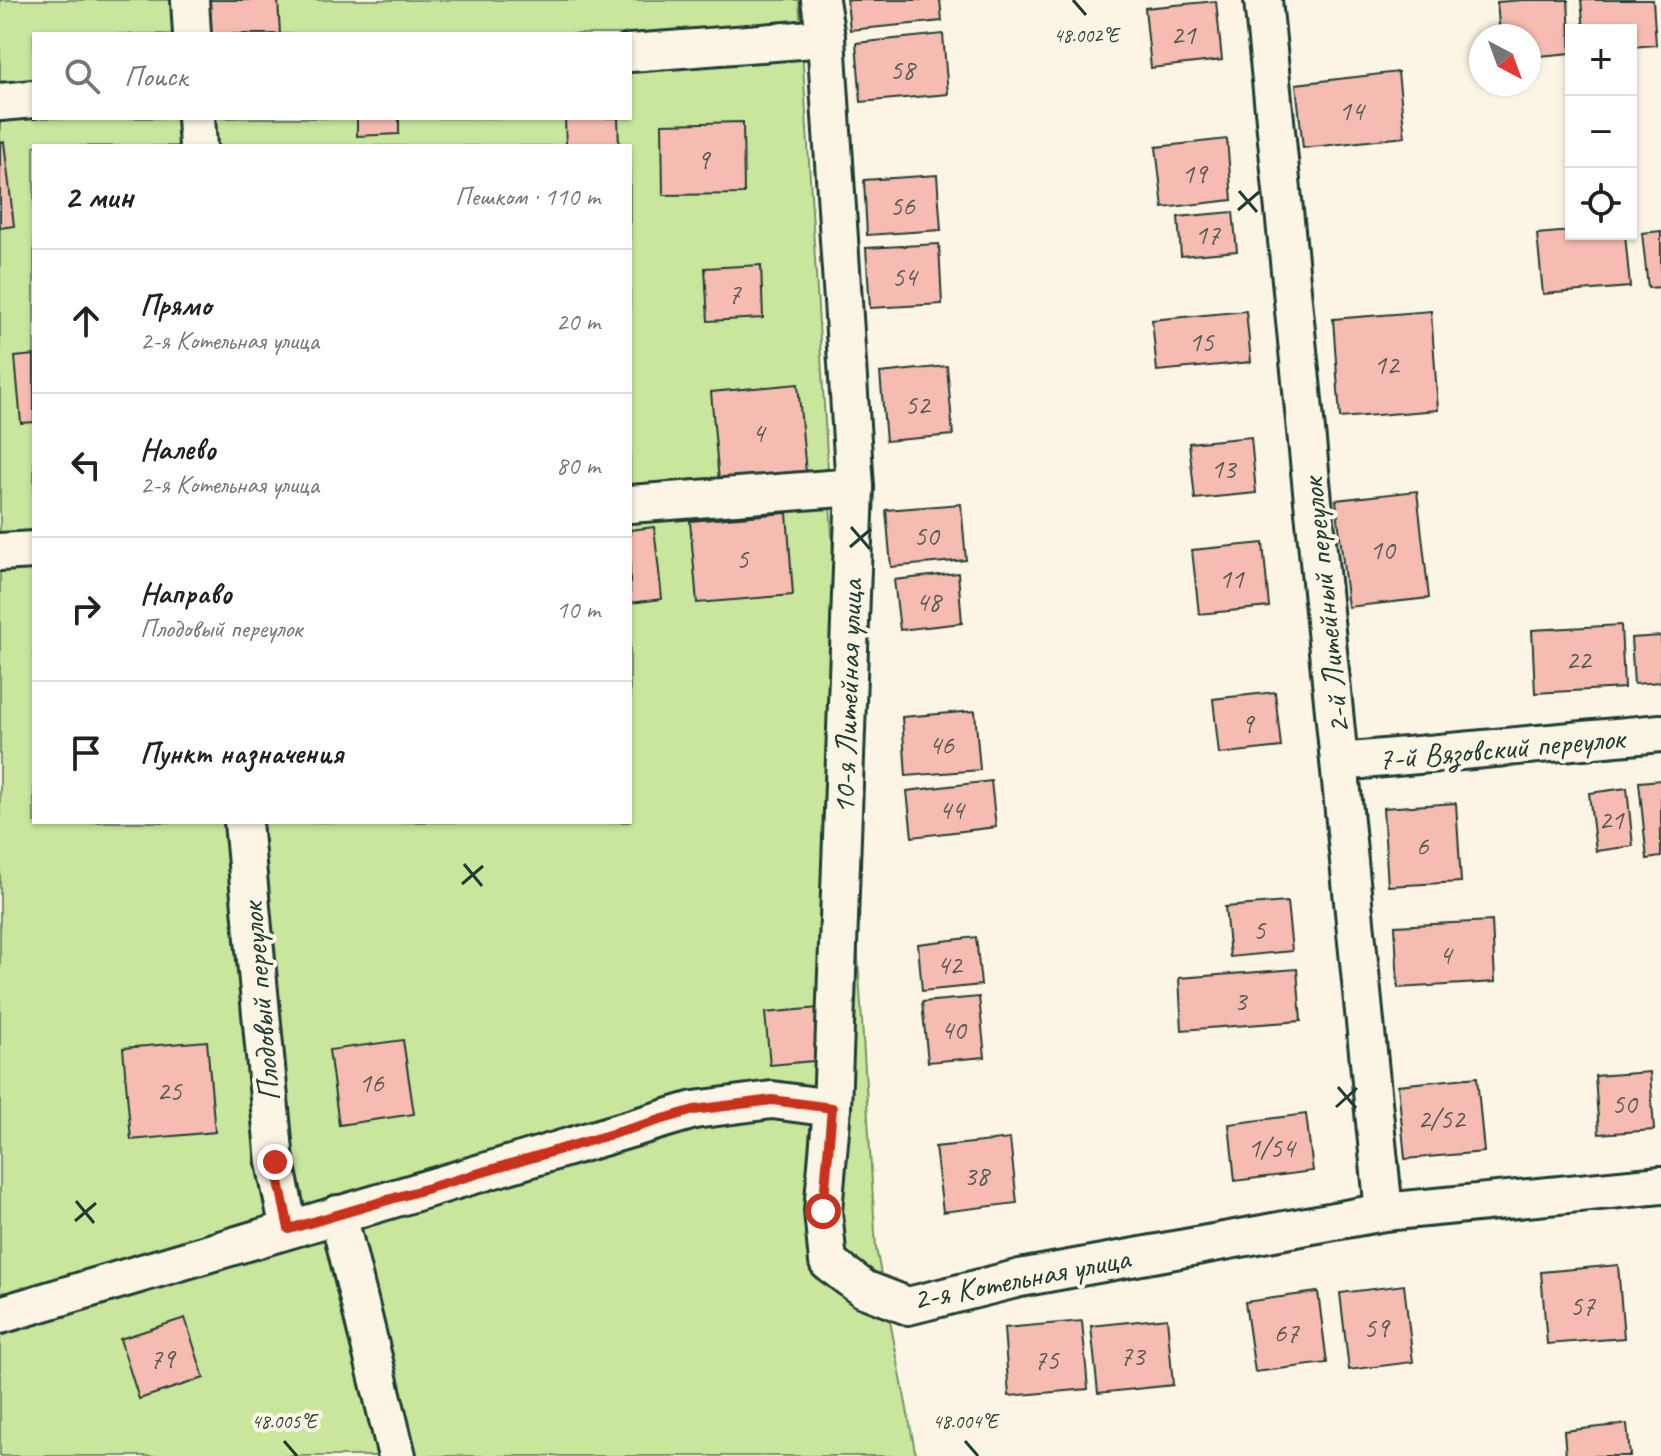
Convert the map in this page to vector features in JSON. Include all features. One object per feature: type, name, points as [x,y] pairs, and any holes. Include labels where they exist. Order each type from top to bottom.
[{"type":"street","points":[[190,0],[192,32]]},
{"type":"street","name":"10-я Литейная улица","points":[[820,0],[826,38],[855,487],[832,1108]]},
{"type":"street","name":"2-й Литейный переулок","points":[[1263,0],[1384,1212]]},
{"type":"street","points":[[632,53],[826,38]]},
{"type":"street","points":[[0,102],[32,99]]},
{"type":"street","points":[[196,120],[198,144]]},
{"type":"street","points":[[632,504],[855,487]]},
{"type":"street","points":[[0,552],[32,550]]},
{"type":"street","name":"7-й Вязовский переулок","points":[[1340,762],[1661,733]]},
{"type":"street","name":"Плодовый переулок","points":[[243,824],[275,1162],[289,1229]]},
{"type":"street","points":[[0,1315],[694,1110],[772,1100],[832,1108]]},
{"type":"street","name":"2-я Котельная улица","points":[[832,1108],[823,1211],[828,1262],[864,1289],[908,1306],[1020,1278],[1384,1212],[1661,1185]]},
{"type":"street","points":[[338,1214],[397,1456]]},
{"type":"green space","points":[[0,0],[799,0],[876,1248],[916,1456],[0,1456]]},
{"type":"building","points":[[208,0],[278,0],[280,32],[210,32]]},
{"type":"building","points":[[847,0],[940,0],[942,21],[850,30]]},
{"type":"building","points":[[1568,0],[1569,24],[1565,24],[1565,54],[1541,56],[1541,24],[1499,24],[1497,2]]},
{"type":"building","points":[[1581,0],[1653,0],[1656,45],[1637,47],[1637,24],[1583,24]]},
{"type":"building","points":[[1216,1],[1222,60],[1151,68],[1145,8]]},
{"type":"building","points":[[943,34],[948,94],[861,102],[856,43]]},
{"type":"building","points":[[1398,72],[1405,137],[1303,148],[1296,84]]},
{"type":"building","points":[[357,120],[399,120],[399,134],[357,136]]},
{"type":"building","points":[[565,120],[618,120],[619,144],[566,144]]},
{"type":"building","points":[[743,122],[744,194],[663,195],[662,124]]},
{"type":"building","points":[[1227,139],[1232,200],[1163,208],[1156,147]]},
{"type":"building","points":[[0,142],[4,142],[14,226],[0,228]]},
{"type":"building","points":[[937,175],[941,230],[867,235],[864,180]]},
{"type":"building","points":[[1233,212],[1237,251],[1181,256],[1178,217]]},
{"type":"building","points":[[1661,231],[1661,287],[1648,288],[1642,233]]},
{"type":"building","points":[[1565,232],[1565,240],[1626,240],[1630,287],[1543,294],[1537,234]]},
{"type":"building","points":[[939,244],[942,304],[870,308],[866,248]]},
{"type":"building","points":[[761,265],[763,318],[708,321],[705,268]]},
{"type":"building","points":[[1246,311],[1251,362],[1157,371],[1152,320]]},
{"type":"building","points":[[1431,311],[1438,410],[1340,418],[1333,319]]},
{"type":"building","points":[[32,355],[32,422],[21,423],[15,357]]},
{"type":"building","points":[[947,366],[953,435],[886,441],[880,373]]},
{"type":"building","points":[[798,384],[806,473],[719,481],[711,392]]},
{"type":"building","points":[[1251,437],[1256,493],[1195,499],[1189,443]]},
{"type":"building","points":[[1417,491],[1429,598],[1348,607],[1336,500]]},
{"type":"building","points":[[961,504],[966,560],[891,567],[886,510]]},
{"type":"building","points":[[787,513],[793,595],[697,603],[690,521]]},
{"type":"building","points":[[654,527],[662,599],[632,603],[632,530]]},
{"type":"building","points":[[1263,543],[1269,607],[1199,614],[1192,550]]},
{"type":"building","points":[[958,573],[962,623],[900,630],[894,580]]},
{"type":"building","points":[[1621,625],[1624,688],[1535,693],[1532,630]]},
{"type":"building","points":[[1661,636],[1661,682],[1634,684],[1631,638]]},
{"type":"building","points":[[1275,692],[1281,747],[1219,754],[1213,699]]},
{"type":"building","points":[[975,711],[980,770],[906,776],[902,717]]},
{"type":"building","points":[[1661,780],[1661,857],[1647,859],[1639,782]]},
{"type":"building","points":[[991,781],[996,827],[912,837],[907,791]]},
{"type":"building","points":[[1627,788],[1633,846],[1596,851],[1589,793]]},
{"type":"building","points":[[1456,803],[1461,882],[1388,886],[1383,808]]},
{"type":"building","points":[[1287,902],[1292,951],[1230,957],[1225,907]]},
{"type":"building","points":[[1492,921],[1495,982],[1398,988],[1395,926]]},
{"type":"building","points":[[976,937],[981,985],[922,991],[918,944]]},
{"type":"building","points":[[1297,969],[1301,1021],[1182,1030],[1179,978]]},
{"type":"building","points":[[979,997],[985,1057],[928,1062],[922,1002]]},
{"type":"building","points":[[819,1008],[824,1060],[770,1065],[765,1013]]},
{"type":"building","points":[[403,1040],[414,1114],[339,1125],[329,1050]]},
{"type":"building","points":[[207,1041],[215,1132],[131,1140],[123,1048]]},
{"type":"building","points":[[1650,1072],[1654,1130],[1599,1134],[1595,1076]]},
{"type":"building","points":[[1477,1077],[1484,1152],[1405,1159],[1398,1085]]},
{"type":"building","points":[[1306,1114],[1313,1171],[1235,1181],[1229,1124]]},
{"type":"building","points":[[1010,1139],[1017,1203],[943,1212],[935,1147]]},
{"type":"building","points":[[1618,1265],[1624,1338],[1547,1344],[1541,1272]]},
{"type":"building","points":[[1404,1285],[1413,1362],[1349,1370],[1340,1293]]},
{"type":"building","points":[[1318,1292],[1327,1363],[1255,1372],[1245,1302]]},
{"type":"building","points":[[185,1318],[204,1378],[139,1399],[120,1339]]},
{"type":"building","points":[[1167,1318],[1173,1385],[1098,1393],[1091,1326]]},
{"type":"building","points":[[1082,1321],[1088,1389],[1009,1396],[1004,1328]]},
{"type":"building","points":[[1627,1424],[1630,1456],[1566,1456],[1564,1431]]},
{"type":"route","points":[[275,1162],[289,1229],[694,1110],[772,1100],[832,1108],[823,1211]]}]
